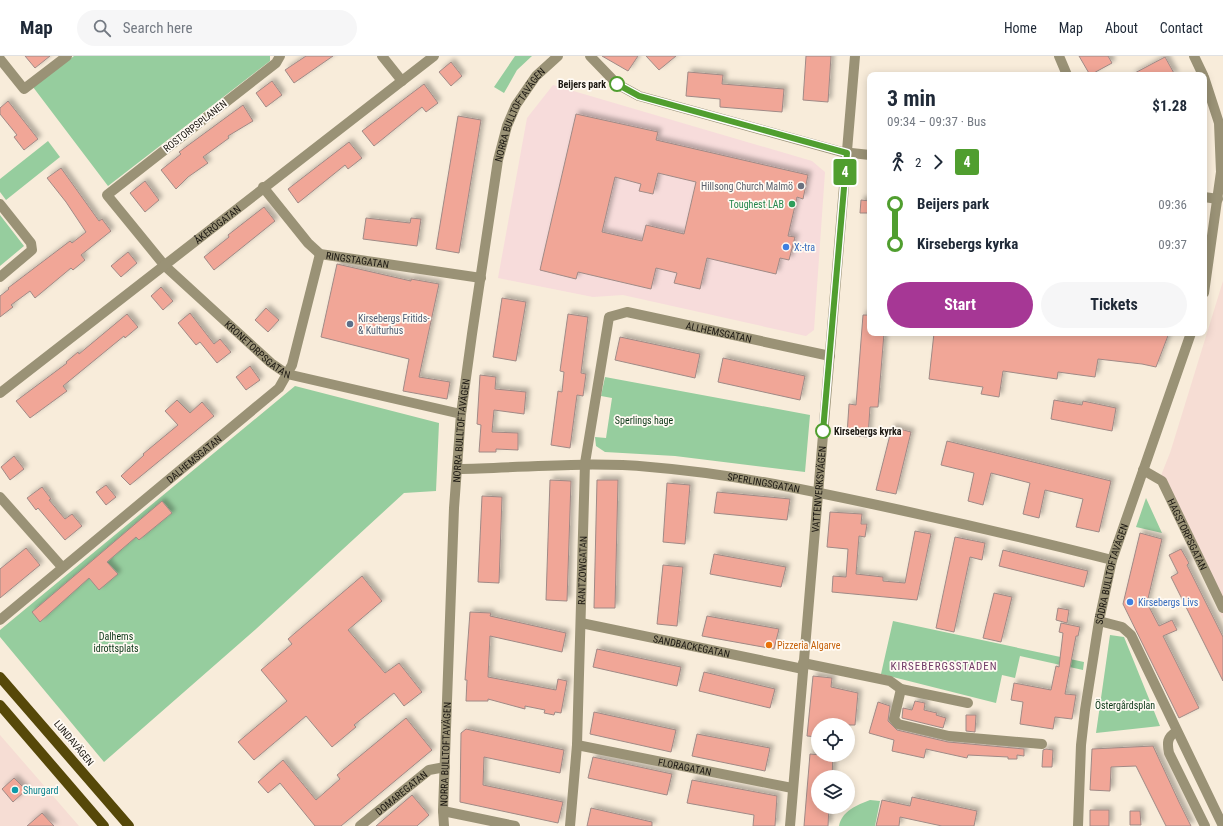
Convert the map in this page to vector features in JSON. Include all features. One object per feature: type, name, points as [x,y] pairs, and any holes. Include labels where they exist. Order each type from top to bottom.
[{"type":"main road","name":"LUNDAVÄGEN","points":[[0,677],[129,826]]},
{"type":"main road","points":[[0,705],[104,826]]},
{"type":"street","points":[[0,59],[24,89],[67,56]]},
{"type":"street","name":"ROSTORPSPLANEN","points":[[107,195],[276,63],[280,56]]},
{"type":"street","points":[[382,56],[402,81]]},
{"type":"street","name":"ÅKERÖGATAN","points":[[0,393],[165,266],[263,187],[434,56]]},
{"type":"street","name":"NORRA BULLTOFTAVÄGEN","points":[[444,826],[443,811],[457,469],[461,414],[498,160],[507,126],[516,105],[536,76],[558,56]]},
{"type":"street","points":[[590,56],[616,84],[639,96],[847,153],[867,155]]},
{"type":"street","name":"VATTENVERKSVÄGEN","points":[[790,826],[792,788],[855,56]]},
{"type":"street","points":[[1059,56],[1066,72]]},
{"type":"street","points":[[1194,56],[1202,72]]},
{"type":"street","points":[[1207,85],[1219,123],[1221,172],[1207,273]]},
{"type":"street","name":"RINGSTAGATAN","points":[[263,187],[308,243],[320,254],[481,278]]},
{"type":"street","name":"KRONETORPSGATAN","points":[[107,195],[165,266],[271,363],[287,374],[461,414]]},
{"type":"street","points":[[1207,197],[1218,199]]},
{"type":"street","points":[[0,204],[31,243],[32,250],[0,277]]},
{"type":"street","name":"DALHEMSGATAN","points":[[0,620],[279,388],[292,365],[320,254]]},
{"type":"street","name":"ALLHEMSGATAN","points":[[609,316],[627,312],[830,356]]},
{"type":"street","name":"RANTZOWGATAN","points":[[570,826],[577,745],[585,463],[609,316]]},
{"type":"street","name":"SÖDRA BULLTOFTAVÄGEN","points":[[1078,826],[1082,805],[1080,745],[1098,621],[1112,560],[1190,336]]},
{"type":"street","name":"SPERLINGSGATAN","points":[[457,469],[585,463],[649,466],[707,472],[817,492],[993,530],[1112,560]]},
{"type":"street","name":"HAGSTORPSGATAN","points":[[1143,470],[1162,481],[1223,608]]},
{"type":"street","points":[[0,497],[62,568]]},
{"type":"street","points":[[1098,621],[1122,628],[1131,634],[1176,732],[1223,826]]},
{"type":"street","name":"SANDBACKEGATAN","points":[[581,623],[803,666],[890,681],[901,689],[968,703]]},
{"type":"street","points":[[901,689],[894,719],[898,724],[950,736],[1042,744]]},
{"type":"street","points":[[1176,732],[1170,735],[1167,741],[1169,753],[1205,826]]},
{"type":"street","name":"FLORAGATAN","points":[[577,745],[792,788]]},
{"type":"street","name":"DOMAREGATAN","points":[[360,826],[429,770],[445,767]]},
{"type":"street","points":[[443,811],[515,826]]},
{"type":"shaded area","points":[[553,85],[812,161],[825,172],[814,330],[806,336],[623,295],[593,297],[498,278],[527,118]]},
{"type":"shaded area","points":[[1223,281],[1223,619],[1158,483],[1170,453]]},
{"type":"shaded area","points":[[0,735],[79,826],[0,826]]},
{"type":"green space","points":[[74,56],[270,56],[270,61],[108,186],[33,87]]},
{"type":"green space","points":[[515,56],[532,56],[517,70],[504,93],[494,87]]},
{"type":"green space","points":[[48,141],[60,157],[6,200],[0,192],[0,179]]},
{"type":"green space","points":[[0,215],[24,246],[0,266]]},
{"type":"green space","name":"Sperlings hage","points":[[605,377],[810,415],[805,472],[675,456],[605,452],[596,446],[595,437],[606,438],[612,398],[601,396]]},
{"type":"green space","name":"Dalhems idrottsplats","points":[[295,386],[439,423],[436,491],[404,493],[256,629],[104,762],[0,637],[0,630]]},
{"type":"green space","points":[[1146,498],[1162,533],[1136,527]]},
{"type":"green space","points":[[893,621],[1084,662],[1083,670],[1020,656],[1015,678],[1002,675],[996,703],[881,674]]},
{"type":"green space","name":"Östergårdsplan","points":[[1110,635],[1124,637],[1160,726],[1096,733]]},
{"type":"green space","points":[[870,800],[880,801],[875,826],[839,826],[845,814],[855,814],[855,806]]},
{"type":"building","points":[[25,56],[50,56],[35,68]]},
{"type":"building","points":[[306,56],[333,56],[294,83],[285,70]]},
{"type":"building","points":[[602,56],[638,56],[628,71]]},
{"type":"building","points":[[646,56],[676,56],[659,70]]},
{"type":"building","points":[[806,56],[831,56],[828,102],[803,100]]},
{"type":"building","points":[[1079,56],[1108,56],[1112,63],[1096,72],[1088,72]]},
{"type":"building","points":[[1165,57],[1173,72],[1137,72]]},
{"type":"building","points":[[451,62],[462,76],[451,86],[439,72]]},
{"type":"building","points":[[688,72],[723,75],[722,84],[784,89],[782,112],[720,107],[720,99],[686,96]]},
{"type":"building","points":[[272,81],[282,95],[266,107],[256,93]]},
{"type":"building","points":[[424,84],[438,103],[426,112],[422,107],[374,146],[362,131]]},
{"type":"building","points":[[8,101],[38,139],[24,150],[14,137],[17,135],[0,114],[0,108]]},
{"type":"building","points":[[243,105],[253,121],[228,136],[229,138],[203,157],[208,163],[188,177],[176,189],[161,170],[181,154],[179,152]]},
{"type":"building","points":[[576,114],[658,132],[656,140],[808,175],[803,199],[797,197],[788,236],[795,237],[789,260],[780,258],[776,274],[707,258],[700,289],[674,283],[677,273],[656,268],[651,289],[578,272],[576,279],[540,270]],"holes":[[[658,173],[696,182],[684,234],[646,225],[642,241],[602,232],[615,177],[641,184],[639,191],[653,194]]]},
{"type":"building","points":[[458,116],[481,120],[459,253],[436,249]]},
{"type":"building","points":[[349,142],[362,158],[348,169],[345,165],[298,203],[288,189]]},
{"type":"building","points":[[61,168],[99,221],[102,219],[111,231],[81,255],[85,260],[73,270],[71,268],[35,298],[30,291],[11,305],[13,307],[0,317],[0,296],[9,289],[8,288],[70,241],[72,243],[86,232],[66,202],[47,178]]},
{"type":"building","points":[[145,181],[159,200],[145,212],[130,193]]},
{"type":"building","points":[[861,200],[867,201],[867,213],[860,213]]},
{"type":"building","points":[[264,207],[275,221],[214,270],[204,257],[229,237],[228,235]]},
{"type":"building","points":[[366,218],[410,223],[411,218],[421,219],[417,246],[363,239]]},
{"type":"building","points":[[128,252],[137,263],[121,277],[111,266]]},
{"type":"building","points":[[337,264],[411,281],[411,279],[439,284],[419,377],[450,382],[447,399],[403,391],[409,359],[321,337]]},
{"type":"building","points":[[161,287],[173,301],[163,310],[151,296]]},
{"type":"building","points":[[502,298],[526,302],[516,361],[493,357]]},
{"type":"building","points":[[266,308],[279,320],[268,332],[255,320]]},
{"type":"building","points":[[190,313],[214,344],[220,339],[231,352],[217,363],[200,342],[196,345],[178,323]]},
{"type":"building","points":[[127,314],[138,327],[125,338],[124,336],[63,386],[67,391],[30,418],[16,401],[67,363],[66,362],[78,352],[79,354]]},
{"type":"building","points":[[568,314],[588,317],[581,373],[586,374],[583,396],[577,395],[570,448],[551,445],[558,391],[562,392],[564,372],[560,371]]},
{"type":"building","points":[[863,315],[867,315],[867,336],[884,336],[878,407],[870,407],[868,437],[847,435],[849,404],[856,405]]},
{"type":"building","points":[[934,336],[1168,336],[1156,367],[1098,359],[1095,377],[1058,372],[1057,379],[1003,371],[999,397],[981,394],[983,387],[929,379]]},
{"type":"building","points":[[620,337],[700,354],[695,378],[615,360]]},
{"type":"building","points":[[723,358],[805,376],[800,400],[718,382]]},
{"type":"building","points":[[250,366],[260,380],[246,390],[236,377]]},
{"type":"building","points":[[480,375],[496,377],[495,389],[526,392],[524,414],[494,410],[492,432],[518,433],[518,450],[496,449],[496,452],[479,452],[481,425],[477,424]]},
{"type":"building","points":[[177,400],[190,413],[202,402],[214,416],[130,485],[121,476],[144,455],[143,454],[178,425],[165,411]]},
{"type":"building","points":[[1054,400],[1082,405],[1083,401],[1116,408],[1112,431],[1051,419]]},
{"type":"building","points":[[892,427],[911,432],[896,494],[876,490]]},
{"type":"building","points":[[947,441],[1111,481],[1099,532],[1076,527],[1083,499],[1045,490],[1039,518],[1023,514],[1030,483],[991,473],[983,505],[968,501],[974,473],[941,465]]},
{"type":"building","points":[[14,456],[24,469],[10,480],[1,467]]},
{"type":"building","points":[[550,480],[571,481],[567,601],[546,600]]},
{"type":"building","points":[[597,480],[618,480],[615,608],[594,608]]},
{"type":"building","points":[[667,483],[690,485],[685,544],[663,542]]},
{"type":"building","points":[[106,485],[116,497],[106,505],[96,492]]},
{"type":"building","points":[[42,487],[51,499],[49,500],[65,519],[72,514],[82,526],[65,540],[38,508],[36,510],[27,498]]},
{"type":"building","points":[[717,492],[790,499],[787,520],[714,513]]},
{"type":"building","points":[[482,496],[502,497],[499,583],[478,582]]},
{"type":"building","points":[[162,501],[172,513],[139,540],[136,537],[107,562],[118,574],[99,590],[89,578],[40,622],[32,612]]},
{"type":"building","points":[[830,512],[862,514],[861,524],[867,524],[865,537],[859,536],[856,574],[883,577],[883,581],[905,583],[915,531],[931,534],[917,600],[832,592],[833,576],[846,577],[848,549],[827,547]]},
{"type":"building","points":[[1140,533],[1162,539],[1147,603],[1159,626],[1172,620],[1177,630],[1163,636],[1199,708],[1179,718],[1123,604]]},
{"type":"building","points":[[955,537],[985,543],[982,560],[970,557],[954,632],[936,628]]},
{"type":"building","points":[[26,548],[40,565],[0,598],[0,569]]},
{"type":"building","points":[[1181,549],[1189,563],[1187,565],[1223,637],[1223,681],[1171,577],[1178,573],[1169,555]]},
{"type":"building","points":[[1003,550],[1088,571],[1084,587],[999,566]]},
{"type":"building","points":[[714,554],[786,567],[781,587],[710,574]]},
{"type":"building","points":[[663,565],[683,567],[677,626],[657,624]]},
{"type":"building","points":[[362,576],[382,601],[348,630],[385,673],[399,663],[422,692],[404,706],[394,693],[354,725],[356,727],[332,747],[306,716],[254,760],[238,742],[287,701],[261,670],[292,644],[288,639]]},
{"type":"building","points":[[994,593],[1012,597],[1001,642],[983,638]]},
{"type":"building","points":[[1058,608],[1069,610],[1067,623],[1056,620]]},
{"type":"building","points":[[470,612],[491,613],[490,616],[566,633],[562,652],[490,636],[488,677],[556,690],[558,679],[567,681],[561,713],[555,712],[554,715],[544,713],[545,710],[525,706],[525,709],[488,699],[488,701],[466,701],[467,680],[465,680]]},
{"type":"building","points":[[707,616],[779,629],[774,649],[702,636]]},
{"type":"building","points":[[1061,623],[1080,627],[1078,636],[1076,636],[1065,694],[1076,695],[1072,719],[1055,717],[1053,729],[1020,724],[1023,702],[1011,700],[1014,683],[1051,690],[1056,666],[1059,667],[1063,633],[1059,632]]},
{"type":"building","points":[[597,649],[681,667],[677,686],[593,667]]},
{"type":"building","points":[[704,672],[775,689],[770,708],[699,691]]},
{"type":"building","points":[[813,676],[832,678],[831,687],[858,693],[855,725],[855,718],[811,718],[811,736],[807,736]]},
{"type":"building","points":[[915,701],[925,703],[924,710],[937,713],[936,715],[946,718],[943,728],[902,718],[903,708],[912,710]]},
{"type":"building","points":[[878,702],[890,706],[888,721],[897,730],[948,742],[1024,749],[1024,756],[1017,755],[1017,759],[1008,759],[1008,757],[968,755],[967,758],[926,749],[924,758],[892,751],[894,740],[869,733]]},
{"type":"building","points":[[594,712],[676,730],[671,752],[590,734]]},
{"type":"building","points":[[966,715],[976,715],[975,732],[966,731]]},
{"type":"building","points":[[406,718],[432,750],[341,826],[315,826],[280,783],[268,793],[258,782],[283,760],[316,800],[340,779],[337,775]]},
{"type":"building","points":[[466,729],[564,750],[560,773],[484,757],[483,785],[563,802],[558,823],[460,802],[461,733]]},
{"type":"building","points":[[697,734],[770,748],[765,771],[692,756]]},
{"type":"building","points":[[1153,746],[1191,826],[1166,826],[1136,766],[1111,767],[1110,791],[1090,790],[1092,749]]},
{"type":"building","points":[[1043,750],[1053,750],[1052,767],[1042,767]]},
{"type":"building","points":[[811,754],[811,762],[833,762],[832,770],[811,770],[811,814],[829,814],[828,826],[804,826]]},
{"type":"building","points":[[593,757],[672,774],[667,795],[588,778]]},
{"type":"building","name":"Shurgard","points":[[14,778],[26,790],[13,802],[2,789]]},
{"type":"building","points":[[692,780],[777,796],[775,826],[753,826],[754,815],[687,803]]},
{"type":"building","points":[[412,795],[429,815],[417,826],[376,826]]},
{"type":"building","points":[[912,797],[977,811],[974,826],[942,826],[900,817],[899,826],[876,826],[882,800],[910,806]]},
{"type":"building","points":[[591,808],[652,822],[652,826],[587,826]]},
{"type":"building","points":[[1090,810],[1109,810],[1109,826],[1090,826]]},
{"type":"building","points":[[1130,811],[1140,811],[1141,825],[1130,825]]},
{"type":"building","points":[[42,813],[54,826],[27,826]]},
{"type":"bus line","name":"4","points":[[617,84],[639,96],[710,114],[847,153],[823,431]]},
{"type":"place","name":"Beijers park","points":[[617,84]]},
{"type":"place","name":"Hillsong Church Malmö","points":[[801,186]]},
{"type":"place","name":"Toughest LAB","points":[[792,204]]},
{"type":"place","name":"X:-tra","points":[[786,247]]},
{"type":"place","name":"Kirsebergs Fritids- & Kulturhus","points":[[350,324]]},
{"type":"place","name":"Kirsebergs kyrka","points":[[823,431]]},
{"type":"place","name":"Kirsebergs Livs","points":[[1130,602]]},
{"type":"place","name":"Pizzeria Algarve","points":[[769,645]]},
{"type":"place","name":"Shurgard","points":[[15,790]]},
{"type":"district","name":"KIRSEBERGSSTADEN","points":[[944,666]]}]
